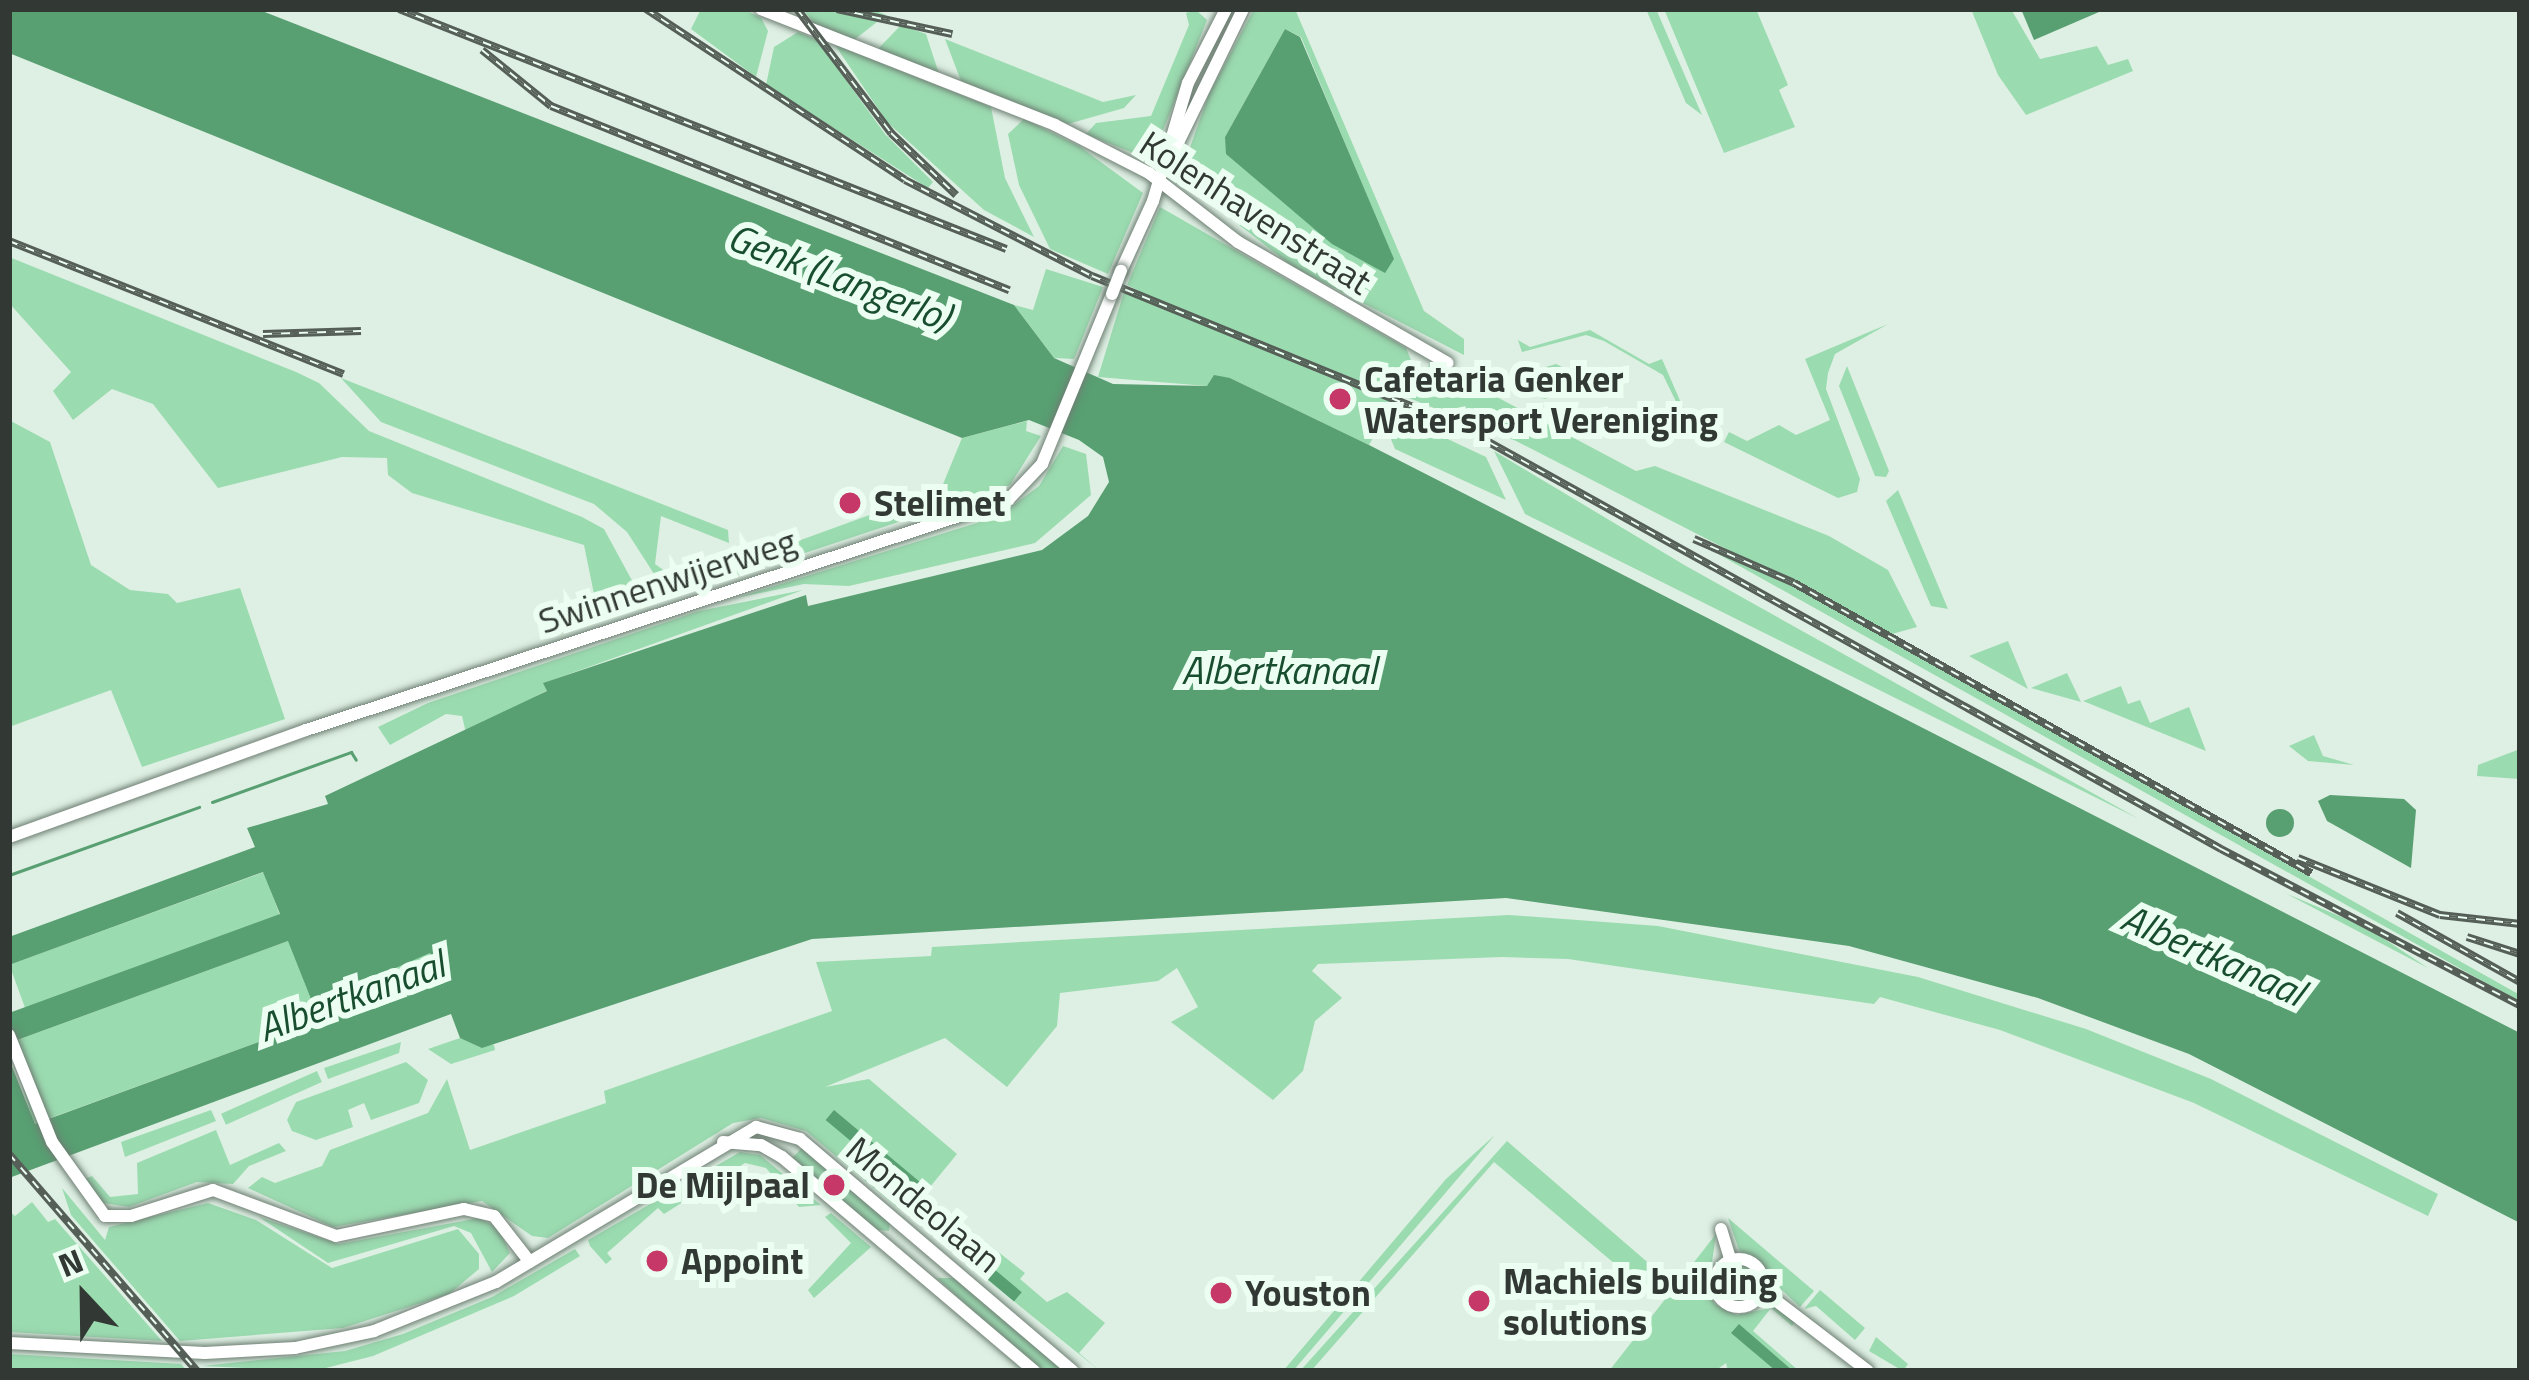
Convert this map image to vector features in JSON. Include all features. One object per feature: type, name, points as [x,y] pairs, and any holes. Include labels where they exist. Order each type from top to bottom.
[{"type":"street","name":"Kolenhavenstraat","points":[[761,9],[1055,125],[1160,180],[1271,263],[1448,363]]},
{"type":"street","name":"Swinnenwijerweg","points":[[1160,180],[1182,100],[1226,9]]},
{"type":"street","name":"Swinnenwijerweg","points":[[9,837],[306,730],[986,510],[1028,483],[1052,443],[1160,180],[1243,9]]},
{"type":"street","points":[[9,1035],[52,1142],[84,1196],[120,1218],[213,1190],[336,1236],[464,1209],[494,1216],[530,1262]]},
{"type":"street","name":"Mondeolaan","points":[[9,1343],[205,1353],[295,1348],[449,1305],[530,1262],[721,1142],[756,1127],[788,1132],[1073,1371]]},
{"type":"street","name":"Mondeolaan","points":[[721,1142],[761,1145],[782,1156],[1034,1371]]},
{"type":"street","points":[[900,1257],[901,1225]]},
{"type":"street","points":[[1720,1229],[1731,1261]]},
{"type":"street","points":[[923,1277],[930,1249]]},
{"type":"street","points":[[1731,1261],[1755,1266],[1762,1290],[1868,1371]]},
{"type":"street","points":[[1731,1261],[1714,1282],[1722,1301],[1748,1306],[1762,1290]]},
{"type":"shaded area","points":[[701,9],[744,9],[761,18],[768,31],[756,77],[691,29]]},
{"type":"shaded area","points":[[803,9],[871,9],[886,15],[854,40],[814,24]]},
{"type":"shaded area","points":[[1254,9],[1295,9],[1424,311],[1464,339],[1464,355],[1293,267],[1179,178],[1209,94]],"holes":[[[1285,29],[1301,37],[1393,259],[1225,137]]]},
{"type":"shaded area","points":[[1646,9],[1656,9],[1702,115],[1686,103]]},
{"type":"shaded area","points":[[1664,9],[1756,9],[1788,85],[1779,90],[1795,127],[1724,153]]},
{"type":"shaded area","points":[[1971,9],[2011,9],[2040,59],[2097,46],[2108,65],[2128,59],[2133,71],[2026,115],[1998,75]]},
{"type":"shaded area","points":[[1196,10],[1207,20],[1156,148],[1133,153],[1086,134],[1096,123],[1151,116],[1189,25],[1186,13]]},
{"type":"shaded area","points":[[901,25],[926,34],[939,74],[878,49]]},
{"type":"shaded area","points":[[798,32],[817,40],[885,134],[933,182],[928,188],[766,85],[774,47]]},
{"type":"shaded area","points":[[945,39],[1103,102],[1136,95],[1124,108],[1068,124],[961,81]]},
{"type":"shaded area","points":[[835,45],[991,107],[1005,178],[1034,237],[984,210],[887,122]]},
{"type":"shaded area","points":[[1024,119],[1079,146],[1143,193],[1108,274],[1050,249],[1019,185],[1008,134]]},
{"type":"shaded area","points":[[1160,207],[1406,348],[1411,360],[1402,386],[1369,445],[1230,378],[1207,386],[1098,377],[1124,292],[1139,291],[1127,285]]},
{"type":"shaded area","points":[[9,257],[296,372],[319,383],[369,431],[582,517],[604,529],[635,586],[623,600],[595,599],[584,545],[412,493],[388,475],[387,458],[342,457],[218,488],[153,404],[112,389],[73,420],[53,391],[71,372],[9,303]]},
{"type":"shaded area","points":[[1046,269],[1103,287],[1074,359],[1054,358],[1014,305],[1033,310]]},
{"type":"shaded area","points":[[1888,324],[1835,354],[1828,373],[1826,389],[1860,479],[1857,492],[1838,498],[1724,442],[1729,432],[1747,441],[1779,425],[1796,435],[1830,420],[1805,359]]},
{"type":"shaded area","points":[[1590,330],[1649,364],[1662,359],[1688,419],[1702,418],[1697,429],[1685,420],[1663,375],[1604,341],[1586,335],[1522,352],[1518,340],[1530,347]]},
{"type":"shaded area","points":[[1431,362],[1636,471],[1655,466],[1829,536],[1888,570],[1917,627],[1892,634],[1516,441],[1409,398]]},
{"type":"shaded area","points":[[1556,364],[1589,380],[1545,399],[1526,393],[1525,373]]},
{"type":"shaded area","points":[[1847,366],[1889,471],[1886,477],[1875,476],[1839,386]]},
{"type":"shaded area","points":[[341,378],[728,530],[729,543],[661,516],[655,564],[673,577],[724,560],[726,549],[742,562],[739,575],[667,594],[627,532],[594,504],[381,422]]},
{"type":"shaded area","points":[[1403,418],[1486,457],[1506,500],[1395,449],[1388,432]]},
{"type":"shaded area","points":[[9,420],[50,442],[91,565],[130,590],[168,594],[177,603],[240,588],[285,719],[142,767],[111,690],[9,727]]},
{"type":"shaded area","points":[[1027,421],[1026,431],[1041,436],[1010,485],[802,554],[798,541],[941,489],[962,438]]},
{"type":"shaded area","points":[[1063,446],[1086,454],[1091,495],[1035,543],[849,586],[804,584],[736,598],[999,516],[1039,486]]},
{"type":"shaded area","points":[[1494,451],[1686,566],[2139,819],[1525,514]]},
{"type":"shaded area","points":[[1898,490],[1948,609],[1931,606],[1886,501]]},
{"type":"shaded area","points":[[1718,554],[1764,570],[2520,995],[2520,1002]]},
{"type":"shaded area","points":[[803,590],[544,683],[548,690],[466,733],[462,716],[446,714],[390,745],[378,727],[428,703],[699,611]]},
{"type":"shaded area","points":[[2008,641],[2028,689],[1969,656]]},
{"type":"shaded area","points":[[2067,673],[2081,702],[2031,688]]},
{"type":"shaded area","points":[[2121,686],[2128,704],[2140,700],[2150,723],[2189,707],[2206,751],[2083,701]]},
{"type":"shaded area","points":[[2314,735],[2323,756],[2354,765],[2308,761],[2289,746]]},
{"type":"shaded area","points":[[2520,749],[2520,779],[2477,776],[2478,765]]},
{"type":"shaded area","points":[[264,872],[280,915],[25,1008],[9,965]]},
{"type":"shaded area","points":[[2285,893],[2368,928],[2428,968]]},
{"type":"shaded area","points":[[1509,915],[1658,926],[1918,977],[2086,1029],[2211,1079],[2438,1194],[2428,1216],[2194,1103],[2000,1030],[1880,997],[1874,1004],[1568,959],[1502,957],[1318,964],[1312,971],[1342,998],[1315,1021],[1303,1071],[1273,1100],[1171,1022],[1198,1007],[1177,968],[1158,981],[1060,993],[1057,1026],[1007,1087],[945,1038],[825,1087],[869,1079],[957,1154],[912,1209],[899,1209],[806,1131],[761,1118],[733,1123],[548,1238],[532,1236],[482,1201],[333,1227],[248,1188],[262,1177],[275,1183],[322,1166],[330,1150],[428,1113],[447,1079],[470,1150],[606,1103],[604,1091],[832,1011],[816,962],[931,956],[932,947]]},
{"type":"shaded area","points":[[288,941],[398,972],[396,965],[430,953],[440,976],[34,1124],[9,1043]]},
{"type":"shaded area","points":[[460,1038],[494,1045],[495,1050],[451,1064],[428,1049]]},
{"type":"shaded area","points":[[401,1042],[399,1053],[328,1079],[324,1068]]},
{"type":"shaded area","points":[[406,1062],[428,1080],[419,1103],[371,1120],[364,1103],[348,1110],[353,1127],[316,1140],[292,1131],[287,1120],[296,1102]]},
{"type":"shaded area","points":[[317,1071],[322,1082],[226,1125],[221,1114]]},
{"type":"shaded area","points":[[211,1110],[216,1121],[125,1157],[121,1142]]},
{"type":"shaded area","points":[[216,1130],[230,1165],[279,1143],[286,1151],[249,1166],[233,1184],[197,1182],[129,1207],[103,1203],[84,1179],[92,1176],[110,1197],[138,1194],[137,1163]]},
{"type":"shaded area","points":[[1495,1135],[1293,1371],[1283,1371],[1446,1179]]},
{"type":"shaded area","points":[[1507,1141],[1667,1279],[1653,1296],[1494,1162],[1311,1371],[1300,1371]]},
{"type":"shaded area","points":[[803,1147],[890,1220],[889,1231],[872,1229],[792,1158]]},
{"type":"shaded area","points":[[740,1152],[760,1155],[821,1205],[799,1207],[766,1168],[745,1163],[664,1214],[658,1208],[607,1253],[612,1259],[606,1264],[590,1246],[588,1240]]},
{"type":"shaded area","points":[[62,1188],[105,1240],[109,1227],[208,1203],[256,1220],[332,1268],[458,1229],[479,1254],[479,1269],[449,1294],[343,1328],[180,1341],[71,1215]]},
{"type":"shaded area","points":[[32,1202],[48,1222],[55,1219],[162,1341],[9,1332],[9,1211],[15,1216]]},
{"type":"shaded area","points":[[936,1203],[1025,1273],[1020,1279],[1047,1302],[1067,1292],[1105,1323],[1079,1353],[1100,1371],[921,1226]]},
{"type":"shaded area","points":[[831,1213],[871,1247],[814,1298],[808,1290],[851,1243],[825,1217]]},
{"type":"shaded area","points":[[259,1217],[339,1244],[479,1218],[498,1228],[510,1253],[492,1272],[471,1233],[454,1226],[328,1263]]},
{"type":"shaded area","points":[[1728,1218],[1814,1291],[1800,1307],[1739,1250]]},
{"type":"shaded area","points":[[1716,1234],[1708,1291],[1715,1304],[1737,1315],[1779,1306],[1797,1319],[1792,1326],[1771,1308],[1753,1331],[1799,1371],[1728,1371],[1726,1363],[1715,1371],[1609,1371]]},
{"type":"shaded area","points":[[575,1249],[580,1256],[514,1296],[373,1356],[314,1371],[202,1366],[345,1351],[403,1334],[492,1297]]},
{"type":"shaded area","points":[[1738,1265],[1750,1271],[1756,1283],[1750,1295],[1738,1301],[1726,1295],[1720,1283],[1726,1271]]},
{"type":"shaded area","points":[[937,1278],[956,1278],[1066,1371],[1040,1371]]},
{"type":"shaded area","points":[[1820,1290],[1865,1328],[1855,1340],[1816,1306],[1804,1309]]},
{"type":"shaded area","points":[[1876,1337],[1908,1364],[1903,1371],[1869,1351]]},
{"type":"shaded area","points":[[9,1354],[181,1364],[187,1371],[9,1371]]},
{"type":"water","name":"Albertkanaal","points":[[9,9],[257,9],[1014,305],[1054,358],[1113,384],[1207,386],[1214,375],[1230,378],[1369,445],[2520,1033],[2520,1223],[2189,1054],[2038,998],[1849,946],[1506,898],[812,939],[482,1048],[460,1038],[451,1014],[9,1178],[9,1059],[35,1124],[439,976],[430,953],[313,1004],[288,941],[9,1043],[9,1013],[280,914],[263,872],[9,965],[9,937],[255,847],[247,828],[328,804],[325,796],[547,691],[543,683],[806,595],[808,606],[1042,550],[1088,516],[1109,482],[1103,457],[1079,440],[1029,420],[962,438],[9,53]]},
{"type":"water","points":[[2021,9],[2106,9],[2034,40]]},
{"type":"water","points":[[1285,29],[1300,37],[1394,259],[1385,273],[1332,244],[1226,154],[1225,137]]},
{"type":"water","points":[[2330,795],[2404,799],[2416,810],[2411,868],[2327,821],[2318,801]]},
{"type":"water","points":[[2280,809],[2290,813],[2294,823],[2290,833],[2280,837],[2270,833],[2266,823],[2270,813]]},
{"type":"water","points":[[834,1110],[923,1185],[915,1195],[826,1120]]},
{"type":"water","points":[[975,1253],[1022,1292],[1014,1301],[967,1262]]},
{"type":"water","points":[[1739,1324],[1793,1371],[1776,1371],[1731,1333]]},
{"type":"waterway","points":[[212,802],[351,752],[356,760]]},
{"type":"waterway","points":[[9,875],[199,807]]},
{"type":"railway","points":[[399,9],[1006,249]]},
{"type":"railway","points":[[646,9],[905,180],[1092,276],[1458,425],[2221,849],[2520,1005]]},
{"type":"railway","points":[[797,9],[891,133],[956,195]]},
{"type":"railway","points":[[837,9],[952,34]]},
{"type":"railway","points":[[482,50],[551,106],[1009,290]]},
{"type":"railway","points":[[9,241],[343,374]]},
{"type":"railway","points":[[263,334],[361,331]]},
{"type":"railway","points":[[1694,539],[1794,583],[2311,873]]},
{"type":"railway","points":[[2298,858],[2440,915],[2520,924]]},
{"type":"railway","points":[[2397,913],[2520,982]]},
{"type":"railway","points":[[2467,937],[2520,954]]},
{"type":"railway","points":[[9,1154],[197,1371]]},
{"type":"place","name":"Cafetaria Genker Watersport Vereniging","points":[[1340,399]]},
{"type":"place","name":"Stelimet","points":[[850,503]]},
{"type":"place","name":"De Mijlpaal","points":[[834,1185]]},
{"type":"place","name":"Appoint","points":[[657,1261]]},
{"type":"place","name":"Youston","points":[[1221,1293]]},
{"type":"place","name":"Machiels building solutions","points":[[1479,1301]]},
{"type":"water label","name":"Genk (Langerlo)","points":[[839,277]]}]
